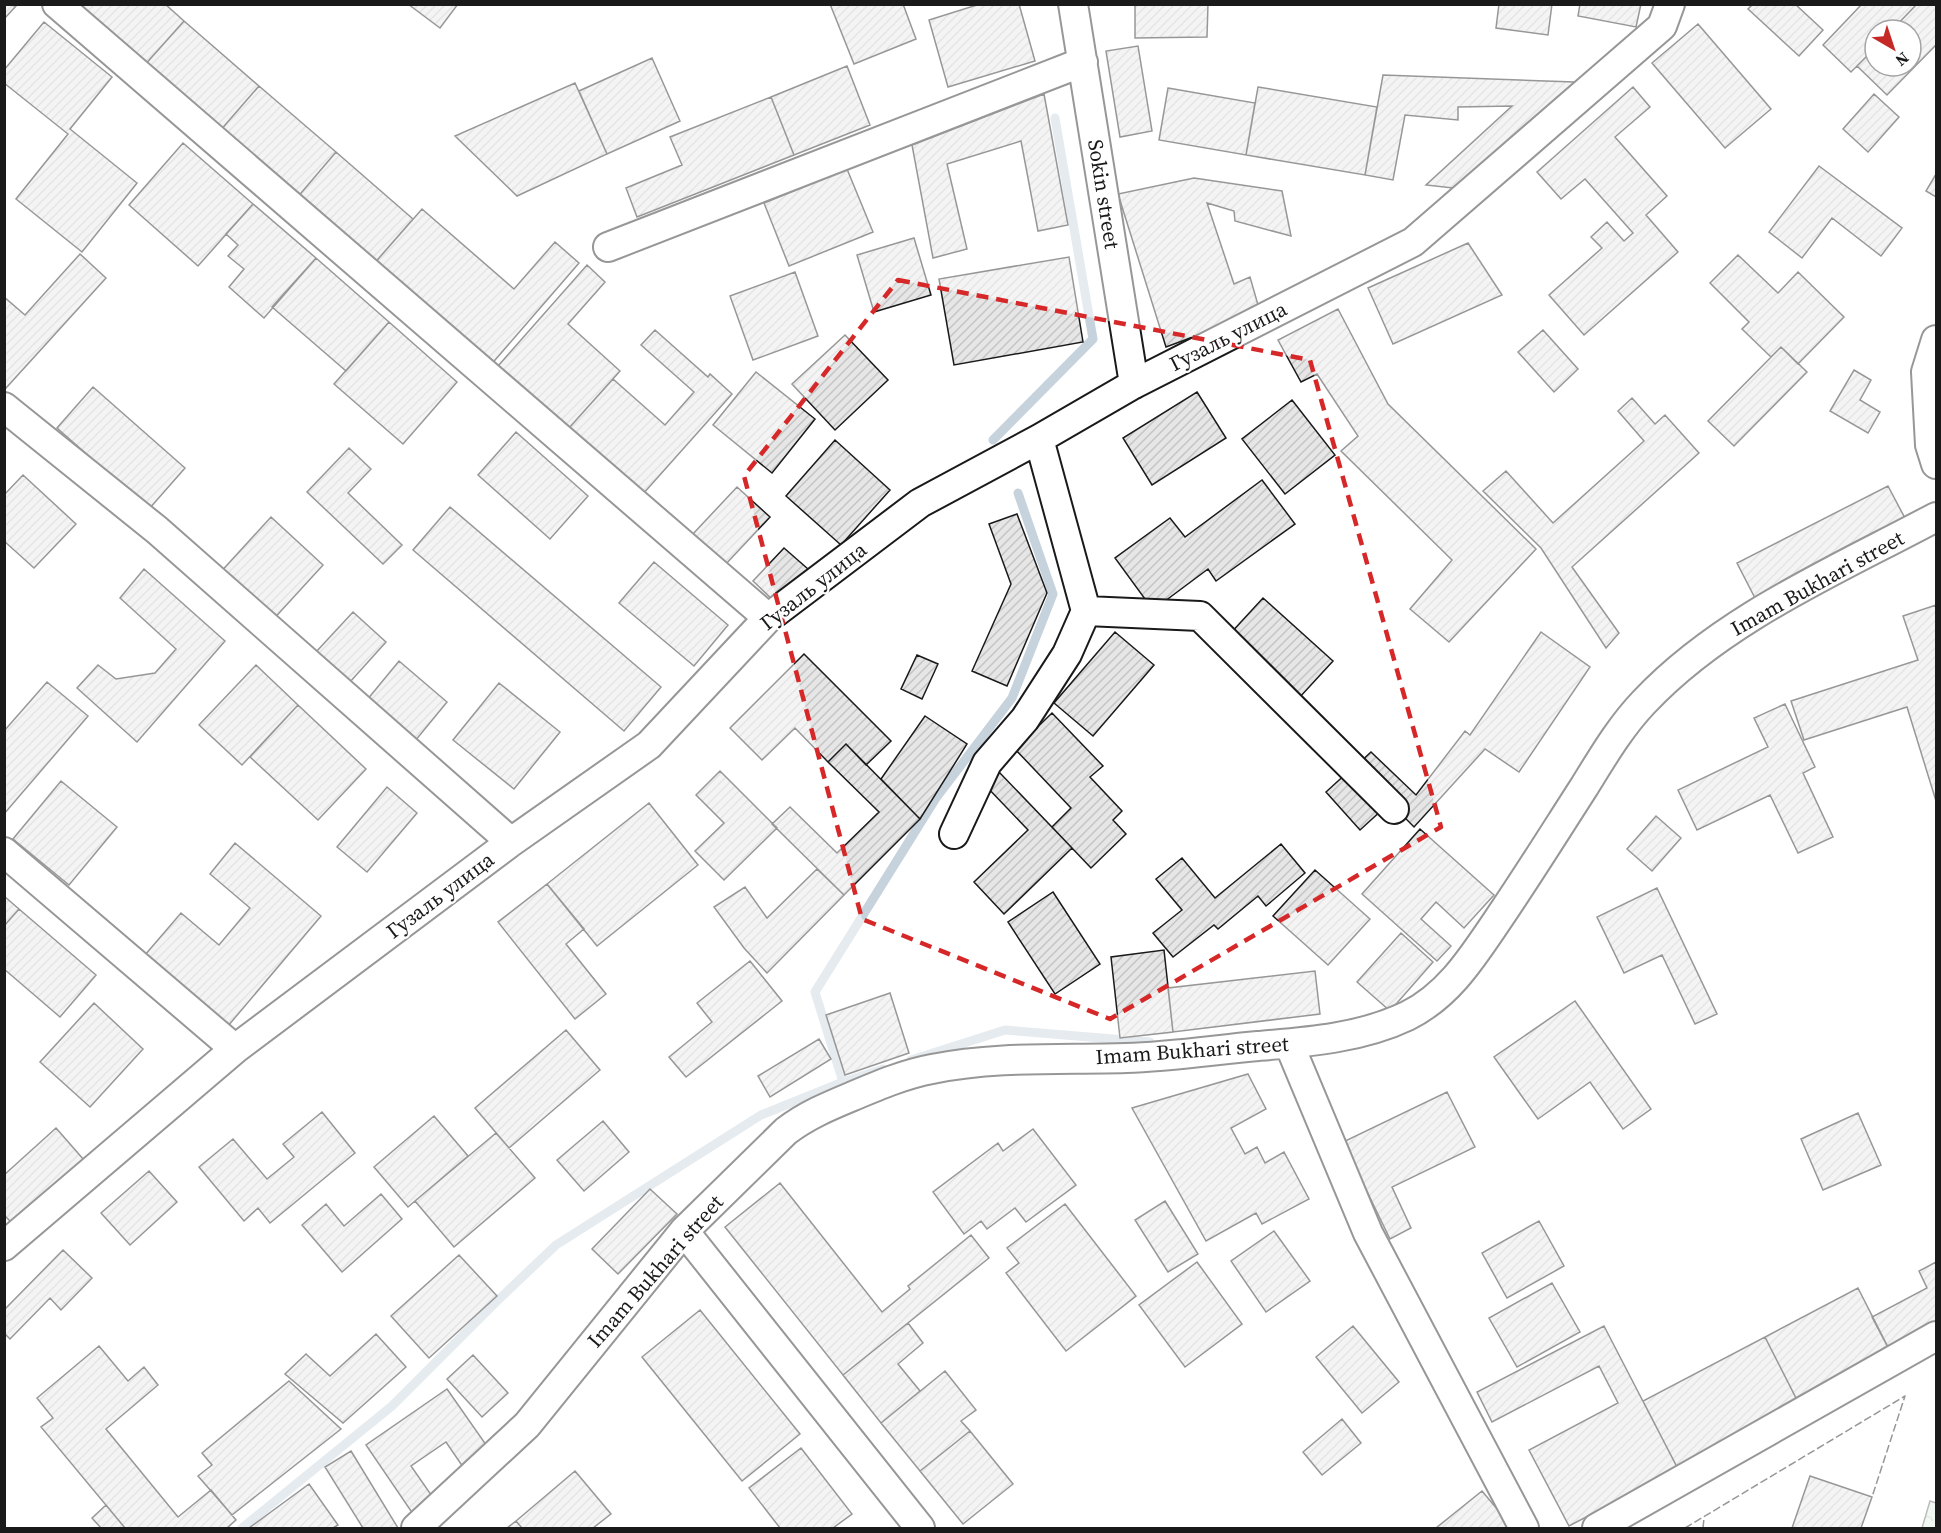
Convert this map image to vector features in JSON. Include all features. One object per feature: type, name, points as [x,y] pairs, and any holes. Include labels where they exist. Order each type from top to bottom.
[{"type":"street","points":[[57,4],[768,618]]},
{"type":"street","name":"Sokin street","points":[[1073,4],[1134,384]]},
{"type":"street","name":"Гузаль улица","points":[[4,1246],[235,1049],[511,842],[649,745],[768,618],[920,503],[1039,439],[1134,384],[1413,242],[1662,26],[1670,4]]},
{"type":"street","points":[[608,247],[1083,62]]},
{"type":"street","points":[[1936,340],[1926,372],[1930,445],[1936,464]]},
{"type":"street","points":[[4,407],[158,530],[511,842]]},
{"type":"street","points":[[954,834],[987,763],[1025,719],[1067,654],[1086,611],[1039,439]]},
{"type":"street","name":"Imam Bukhari street","points":[[416,1528],[527,1425],[684,1231],[786,1131],[804,1118],[897,1079],[928,1070],[993,1060],[1131,1058],[1289,1044],[1365,1032],[1406,1016],[1428,1004],[1467,965],[1517,892],[1615,738],[1644,701],[1691,658],[1768,606],[1936,517]]},
{"type":"street","points":[[1086,611],[1200,616],[1394,809]]},
{"type":"street","points":[[4,852],[235,1049]]},
{"type":"street","points":[[1289,1044],[1368,1233],[1524,1528]]},
{"type":"street","points":[[684,1231],[920,1528]]},
{"type":"street","points":[[1598,1528],[1936,1336]]},
{"type":"highlighted area","points":[[898,280],[1310,360],[1441,827],[1110,1019],[862,919],[744,476]]},
{"type":"green space","points":[[1930,1501],[1936,1503],[1936,1528],[1922,1528]]},
{"type":"building","points":[[4,4],[16,6],[4,19]]},
{"type":"building","points":[[72,4],[165,4],[184,21],[143,67]]},
{"type":"building","points":[[408,4],[458,4],[440,28]]},
{"type":"building","points":[[830,4],[903,4],[916,39],[854,64]]},
{"type":"building","points":[[980,4],[1019,4],[1035,61],[948,87],[929,20]]},
{"type":"building","points":[[1135,4],[1208,4],[1207,37],[1135,38]]},
{"type":"building","points":[[1499,4],[1552,4],[1548,35],[1496,28]]},
{"type":"building","points":[[1580,4],[1641,4],[1636,27],[1578,16]]},
{"type":"building","points":[[1753,4],[1795,4],[1823,30],[1799,56],[1748,9]]},
{"type":"building","points":[[1862,4],[1917,4],[1904,18],[1863,18],[1863,60],[1851,72],[1823,45]]},
{"type":"building","points":[[1917,4],[1936,4],[1936,45],[1923,58],[1923,18],[1904,18]]},
{"type":"building","points":[[184,21],[259,86],[219,132],[143,67]]},
{"type":"building","points":[[44,22],[112,77],[70,129],[137,183],[82,252],[16,199],[68,134],[4,83],[4,70]]},
{"type":"building","points":[[1698,24],[1771,109],[1725,148],[1652,63]]},
{"type":"building","points":[[1138,46],[1152,131],[1120,137],[1106,51]]},
{"type":"building","points":[[652,58],[680,121],[607,154],[579,91]]},
{"type":"building","points":[[1863,60],[1863,72],[1857,66]]},
{"type":"building","points":[[847,66],[870,125],[794,155],[771,97]]},
{"type":"building","points":[[1383,75],[1574,82],[1574,93],[1462,189],[1426,185],[1512,106],[1458,107],[1458,120],[1405,115],[1393,180],[1365,175]]},
{"type":"building","points":[[1869,78],[1904,78],[1887,95]]},
{"type":"building","points":[[575,83],[607,154],[517,196],[455,136]]},
{"type":"building","points":[[259,86],[336,152],[296,199],[219,132]]},
{"type":"building","points":[[1258,87],[1377,107],[1365,175],[1246,155]]},
{"type":"building","points":[[1633,87],[1650,107],[1615,137],[1667,196],[1646,215],[1678,252],[1584,335],[1549,295],[1602,248],[1591,237],[1607,222],[1624,241],[1633,233],[1585,179],[1561,199],[1537,172]]},
{"type":"building","points":[[1168,88],[1255,103],[1246,155],[1159,140]]},
{"type":"building","points":[[1044,94],[1068,225],[1038,231],[1021,141],[947,164],[967,249],[933,258],[912,145]]},
{"type":"building","points":[[1874,94],[1899,117],[1868,152],[1843,129]]},
{"type":"building","points":[[771,97],[794,155],[637,217],[626,188],[682,165],[670,137]]},
{"type":"building","points":[[183,143],[253,204],[198,266],[129,205]]},
{"type":"building","points":[[336,152],[413,219],[372,266],[296,199]]},
{"type":"building","points":[[1819,166],[1902,228],[1881,256],[1832,218],[1802,258],[1769,232]]},
{"type":"building","points":[[847,169],[873,232],[789,266],[764,203]]},
{"type":"building","points":[[1936,174],[1936,197],[1926,191]]},
{"type":"building","points":[[1194,178],[1282,191],[1291,236],[1235,221],[1234,211],[1207,203],[1234,284],[1250,277],[1260,312],[1166,347],[1118,194]]},
{"type":"building","points":[[253,204],[316,258],[264,318],[229,287],[244,269],[228,256],[238,245],[226,234]]},
{"type":"building","points":[[422,209],[514,289],[555,242],[579,263],[489,367],[372,266]]},
{"type":"building","points":[[914,238],[931,295],[874,312],[857,255]]},
{"type":"building","points":[[1468,243],[1502,295],[1393,344],[1368,288]]},
{"type":"building","points":[[80,254],[106,278],[6,388],[4,387],[4,297],[25,315]]},
{"type":"building","points":[[1738,255],[1778,293],[1798,272],[1844,317],[1798,364],[1781,347],[1771,357],[1742,329],[1749,322],[1710,283]]},
{"type":"building","points":[[1069,257],[1083,342],[954,365],[939,279]]},
{"type":"building","points":[[316,258],[389,322],[346,371],[272,307]]},
{"type":"building","points":[[587,265],[605,282],[568,324],[620,371],[569,428],[498,366]]},
{"type":"building","points":[[795,272],[818,336],[753,360],[730,296]]},
{"type":"building","points":[[1338,309],[1388,404],[1536,549],[1449,642],[1410,609],[1452,560],[1341,451],[1358,436],[1317,374],[1301,382],[1278,340]]},
{"type":"building","points":[[389,322],[457,382],[403,444],[334,384]]},
{"type":"building","points":[[655,330],[708,377],[710,374],[732,394],[643,494],[569,428],[613,379],[665,425],[694,392],[641,345]]},
{"type":"building","points":[[1543,330],[1578,369],[1554,392],[1518,352]]},
{"type":"building","points":[[845,335],[888,380],[835,430],[792,384]]},
{"type":"building","points":[[1781,347],[1807,372],[1734,446],[1708,421]]},
{"type":"building","points":[[1854,370],[1871,380],[1860,400],[1880,412],[1868,433],[1830,411]]},
{"type":"building","points":[[756,372],[815,419],[772,473],[713,425]]},
{"type":"building","points":[[93,387],[185,468],[149,509],[57,428]]},
{"type":"building","points":[[1197,392],[1226,438],[1152,485],[1123,438]]},
{"type":"building","points":[[1632,398],[1655,424],[1665,415],[1699,453],[1572,567],[1619,633],[1606,648],[1541,548],[1483,491],[1506,471],[1553,523],[1644,441],[1618,411]]},
{"type":"building","points":[[1292,400],[1335,455],[1285,494],[1242,439]]},
{"type":"building","points":[[516,432],[588,496],[550,539],[478,475]]},
{"type":"building","points":[[835,440],[890,490],[841,545],[786,496]]},
{"type":"building","points":[[349,448],[371,469],[348,493],[402,545],[383,564],[307,492]]},
{"type":"building","points":[[23,475],[76,524],[34,568],[4,541],[4,495]]},
{"type":"building","points":[[1262,480],[1295,524],[1216,581],[1208,569],[1153,610],[1115,558],[1170,518],[1185,537]]},
{"type":"building","points":[[1888,486],[1907,522],[1756,600],[1737,563]]},
{"type":"building","points":[[737,487],[770,517],[725,565],[692,535]]},
{"type":"building","points":[[450,507],[661,687],[624,731],[413,550]]},
{"type":"building","points":[[1017,514],[1047,593],[1007,686],[972,671],[1011,584],[989,524]]},
{"type":"building","points":[[271,517],[323,565],[270,623],[218,575]]},
{"type":"building","points":[[784,548],[808,569],[776,603],[753,581]]},
{"type":"building","points":[[654,562],[728,625],[694,666],[619,603]]},
{"type":"building","points":[[144,569],[225,641],[137,742],[77,688],[98,665],[116,679],[155,673],[176,649],[120,598]]},
{"type":"building","points":[[1263,598],[1333,661],[1299,698],[1229,635]]},
{"type":"building","points":[[1936,605],[1936,801],[1907,707],[1804,740],[1791,701],[1918,660],[1903,616]]},
{"type":"building","points":[[353,612],[386,642],[350,682],[316,652]]},
{"type":"building","points":[[1115,632],[1154,665],[1093,736],[1054,703]]},
{"type":"building","points":[[1541,632],[1590,667],[1519,772],[1485,749],[1414,827],[1355,767],[1371,752],[1416,795],[1465,731],[1470,735]]},
{"type":"building","points":[[804,654],[891,741],[866,765],[846,744],[828,762],[795,728],[762,760],[730,728]]},
{"type":"building","points":[[917,655],[938,664],[922,699],[901,689]]},
{"type":"building","points":[[399,661],[447,702],[415,741],[367,700]]},
{"type":"building","points":[[256,665],[298,705],[242,765],[199,725]]},
{"type":"building","points":[[47,682],[88,716],[4,814],[4,731]]},
{"type":"building","points":[[499,683],[560,732],[514,789],[453,740]]},
{"type":"building","points":[[1785,704],[1815,767],[1803,773],[1833,837],[1798,853],[1770,795],[1697,830],[1678,790],[1768,747],[1754,718]]},
{"type":"building","points":[[298,705],[366,769],[318,820],[250,757]]},
{"type":"building","points":[[1052,713],[1103,766],[1090,777],[1122,811],[1113,820],[1126,834],[1091,868],[1052,827],[1071,808],[1015,749]]},
{"type":"building","points":[[925,716],[967,744],[920,819],[881,779]]},
{"type":"building","points":[[846,744],[920,819],[844,895],[772,824],[790,807],[837,853],[879,812],[828,762]]},
{"type":"building","points":[[720,771],[777,828],[724,880],[695,851],[724,823],[696,795]]},
{"type":"building","points":[[1349,771],[1383,809],[1360,830],[1326,792]]},
{"type":"building","points":[[999,772],[1072,848],[1004,914],[974,882],[1028,830],[985,785]]},
{"type":"building","points":[[61,781],[117,827],[69,885],[13,839]]},
{"type":"building","points":[[387,787],[417,813],[367,872],[337,847]]},
{"type":"building","points":[[649,803],[698,865],[597,946],[547,884]]},
{"type":"building","points":[[1656,816],[1681,838],[1652,871],[1627,849]]},
{"type":"building","points":[[1420,829],[1494,895],[1464,928],[1436,902],[1421,919],[1451,946],[1437,961],[1362,894]]},
{"type":"building","points":[[235,843],[321,916],[228,1026],[145,955],[181,913],[219,945],[250,908],[210,874]]},
{"type":"building","points":[[1281,844],[1305,873],[1266,906],[1258,896],[1218,929],[1214,925],[1173,957],[1153,933],[1182,910],[1156,879],[1182,858],[1215,898]]},
{"type":"building","points":[[817,869],[844,895],[767,973],[744,948],[714,907],[745,887],[767,918]]},
{"type":"building","points":[[1315,870],[1370,919],[1328,965],[1273,916]]},
{"type":"building","points":[[547,884],[584,929],[566,944],[606,994],[575,1019],[498,922]]},
{"type":"building","points":[[1657,888],[1717,1014],[1695,1024],[1662,955],[1624,973],[1597,917]]},
{"type":"building","points":[[1053,892],[1100,964],[1055,994],[1008,922]]},
{"type":"building","points":[[4,896],[19,909],[4,926]]},
{"type":"building","points":[[19,909],[96,975],[60,1017],[4,969],[4,926]]},
{"type":"building","points":[[1401,933],[1433,962],[1390,1011],[1357,982]]},
{"type":"building","points":[[1164,950],[1173,1032],[1120,1038],[1111,957]]},
{"type":"building","points":[[750,961],[782,1001],[686,1077],[669,1057],[712,1022],[697,1003]]},
{"type":"building","points":[[1315,971],[1320,1014],[1173,1032],[1168,988]]},
{"type":"building","points":[[890,993],[909,1053],[845,1075],[826,1015]]},
{"type":"building","points":[[1575,1001],[1651,1109],[1623,1129],[1590,1082],[1538,1119],[1494,1057]]},
{"type":"building","points":[[94,1003],[143,1049],[90,1107],[40,1062]]},
{"type":"building","points":[[566,1030],[600,1070],[509,1148],[475,1108]]},
{"type":"building","points":[[819,1039],[831,1059],[770,1097],[758,1076]]},
{"type":"building","points":[[1248,1074],[1266,1109],[1231,1128],[1245,1154],[1257,1147],[1265,1163],[1284,1152],[1309,1199],[1262,1224],[1256,1213],[1206,1241],[1132,1108]]},
{"type":"building","points":[[1447,1092],[1475,1147],[1392,1187],[1411,1228],[1390,1239],[1343,1142]]},
{"type":"building","points":[[322,1112],[355,1153],[270,1223],[258,1208],[244,1221],[199,1167],[233,1139],[267,1179],[294,1157],[283,1144]]},
{"type":"building","points":[[1858,1113],[1881,1165],[1823,1190],[1801,1139]]},
{"type":"building","points":[[434,1116],[468,1156],[408,1207],[374,1167]]},
{"type":"building","points":[[603,1121],[629,1152],[584,1191],[557,1160]]},
{"type":"building","points":[[56,1128],[84,1160],[13,1224],[4,1215],[4,1175]]},
{"type":"building","points":[[1033,1129],[1076,1185],[1026,1222],[1015,1208],[987,1229],[981,1221],[964,1234],[933,1192],[998,1143],[1003,1151]]},
{"type":"building","points":[[496,1133],[535,1178],[454,1247],[415,1201]]},
{"type":"building","points":[[149,1171],[177,1202],[130,1245],[101,1213]]},
{"type":"building","points":[[780,1183],[882,1312],[910,1289],[908,1286],[971,1235],[989,1258],[843,1375],[725,1227]]},
{"type":"building","points":[[650,1189],[677,1214],[618,1274],[592,1249]]},
{"type":"building","points":[[381,1194],[402,1219],[342,1272],[302,1225],[326,1204],[344,1226]]},
{"type":"building","points":[[1165,1201],[1198,1254],[1168,1272],[1135,1220]]},
{"type":"building","points":[[1065,1204],[1136,1296],[1066,1351],[1006,1273],[1019,1263],[1007,1248]]},
{"type":"building","points":[[1539,1221],[1564,1266],[1507,1298],[1482,1253]]},
{"type":"building","points":[[1274,1231],[1310,1281],[1266,1312],[1231,1261]]},
{"type":"building","points":[[63,1250],[92,1278],[61,1310],[50,1298],[10,1339],[4,1333],[4,1310]]},
{"type":"building","points":[[459,1255],[497,1296],[429,1358],[391,1316]]},
{"type":"building","points":[[1197,1262],[1242,1324],[1185,1367],[1139,1305]]},
{"type":"building","points":[[1936,1262],[1936,1335],[1893,1357],[1872,1317],[1927,1288],[1919,1271]]},
{"type":"building","points":[[1552,1283],[1580,1332],[1517,1367],[1489,1318]]},
{"type":"building","points":[[1858,1288],[1893,1357],[1800,1406],[1765,1337]]},
{"type":"building","points":[[700,1310],[800,1434],[742,1481],[642,1357]]},
{"type":"building","points":[[908,1323],[923,1343],[898,1364],[920,1391],[881,1423],[843,1375]]},
{"type":"building","points":[[1353,1326],[1399,1382],[1362,1413],[1316,1357]]},
{"type":"building","points":[[1604,1326],[1678,1469],[1569,1526],[1529,1450],[1618,1403],[1599,1366],[1492,1422],[1477,1392]]},
{"type":"building","points":[[376,1334],[406,1367],[343,1423],[285,1374],[306,1354],[330,1376]]},
{"type":"building","points":[[1765,1337],[1800,1406],[1678,1469],[1643,1401]]},
{"type":"building","points":[[99,1346],[128,1381],[144,1367],[158,1385],[106,1429],[178,1517],[211,1490],[236,1520],[227,1528],[125,1528],[41,1427],[53,1418],[37,1398]]},
{"type":"building","points":[[473,1355],[508,1393],[482,1417],[447,1379]]},
{"type":"building","points":[[945,1371],[976,1410],[961,1421],[970,1431],[920,1471],[881,1423]]},
{"type":"building","points":[[289,1381],[341,1429],[232,1515],[198,1476],[212,1465],[202,1453]]},
{"type":"building","points":[[447,1389],[489,1449],[463,1467],[446,1442],[411,1466],[434,1499],[413,1514],[366,1445]]},
{"type":"building","points":[[1342,1419],[1361,1443],[1322,1475],[1303,1452]]},
{"type":"building","points":[[970,1431],[1013,1484],[963,1524],[920,1471]]},
{"type":"building","points":[[801,1448],[852,1514],[833,1528],[780,1528],[749,1488]]},
{"type":"building","points":[[351,1451],[398,1528],[363,1528],[325,1467]]},
{"type":"building","points":[[575,1471],[611,1514],[593,1528],[522,1528],[516,1521]]},
{"type":"building","points":[[1810,1476],[1872,1497],[1861,1528],[1792,1528]]},
{"type":"building","points":[[309,1484],[338,1525],[333,1528],[249,1528]]},
{"type":"building","points":[[1482,1491],[1513,1528],[1436,1528]]},
{"type":"building","points":[[106,1505],[125,1528],[101,1528],[92,1518]]},
{"type":"building","points":[[516,1521],[522,1528],[507,1528]]},
{"type":"waterway","points":[[993,440],[1093,339],[1055,118]]},
{"type":"waterway","points":[[242,1528],[392,1406],[556,1245],[761,1115],[843,1082],[815,992],[936,798],[1012,698],[1053,594],[1018,493]]},
{"type":"waterway","points":[[911,1060],[1005,1030],[1150,1042]]},
{"type":"waterway","points":[[843,1082],[883,1069]]},
{"type":"fence","points":[[1685,1528],[1905,1396],[1872,1497]]},
{"type":"fence","points":[[1703,1528],[1704,1518]]}]
